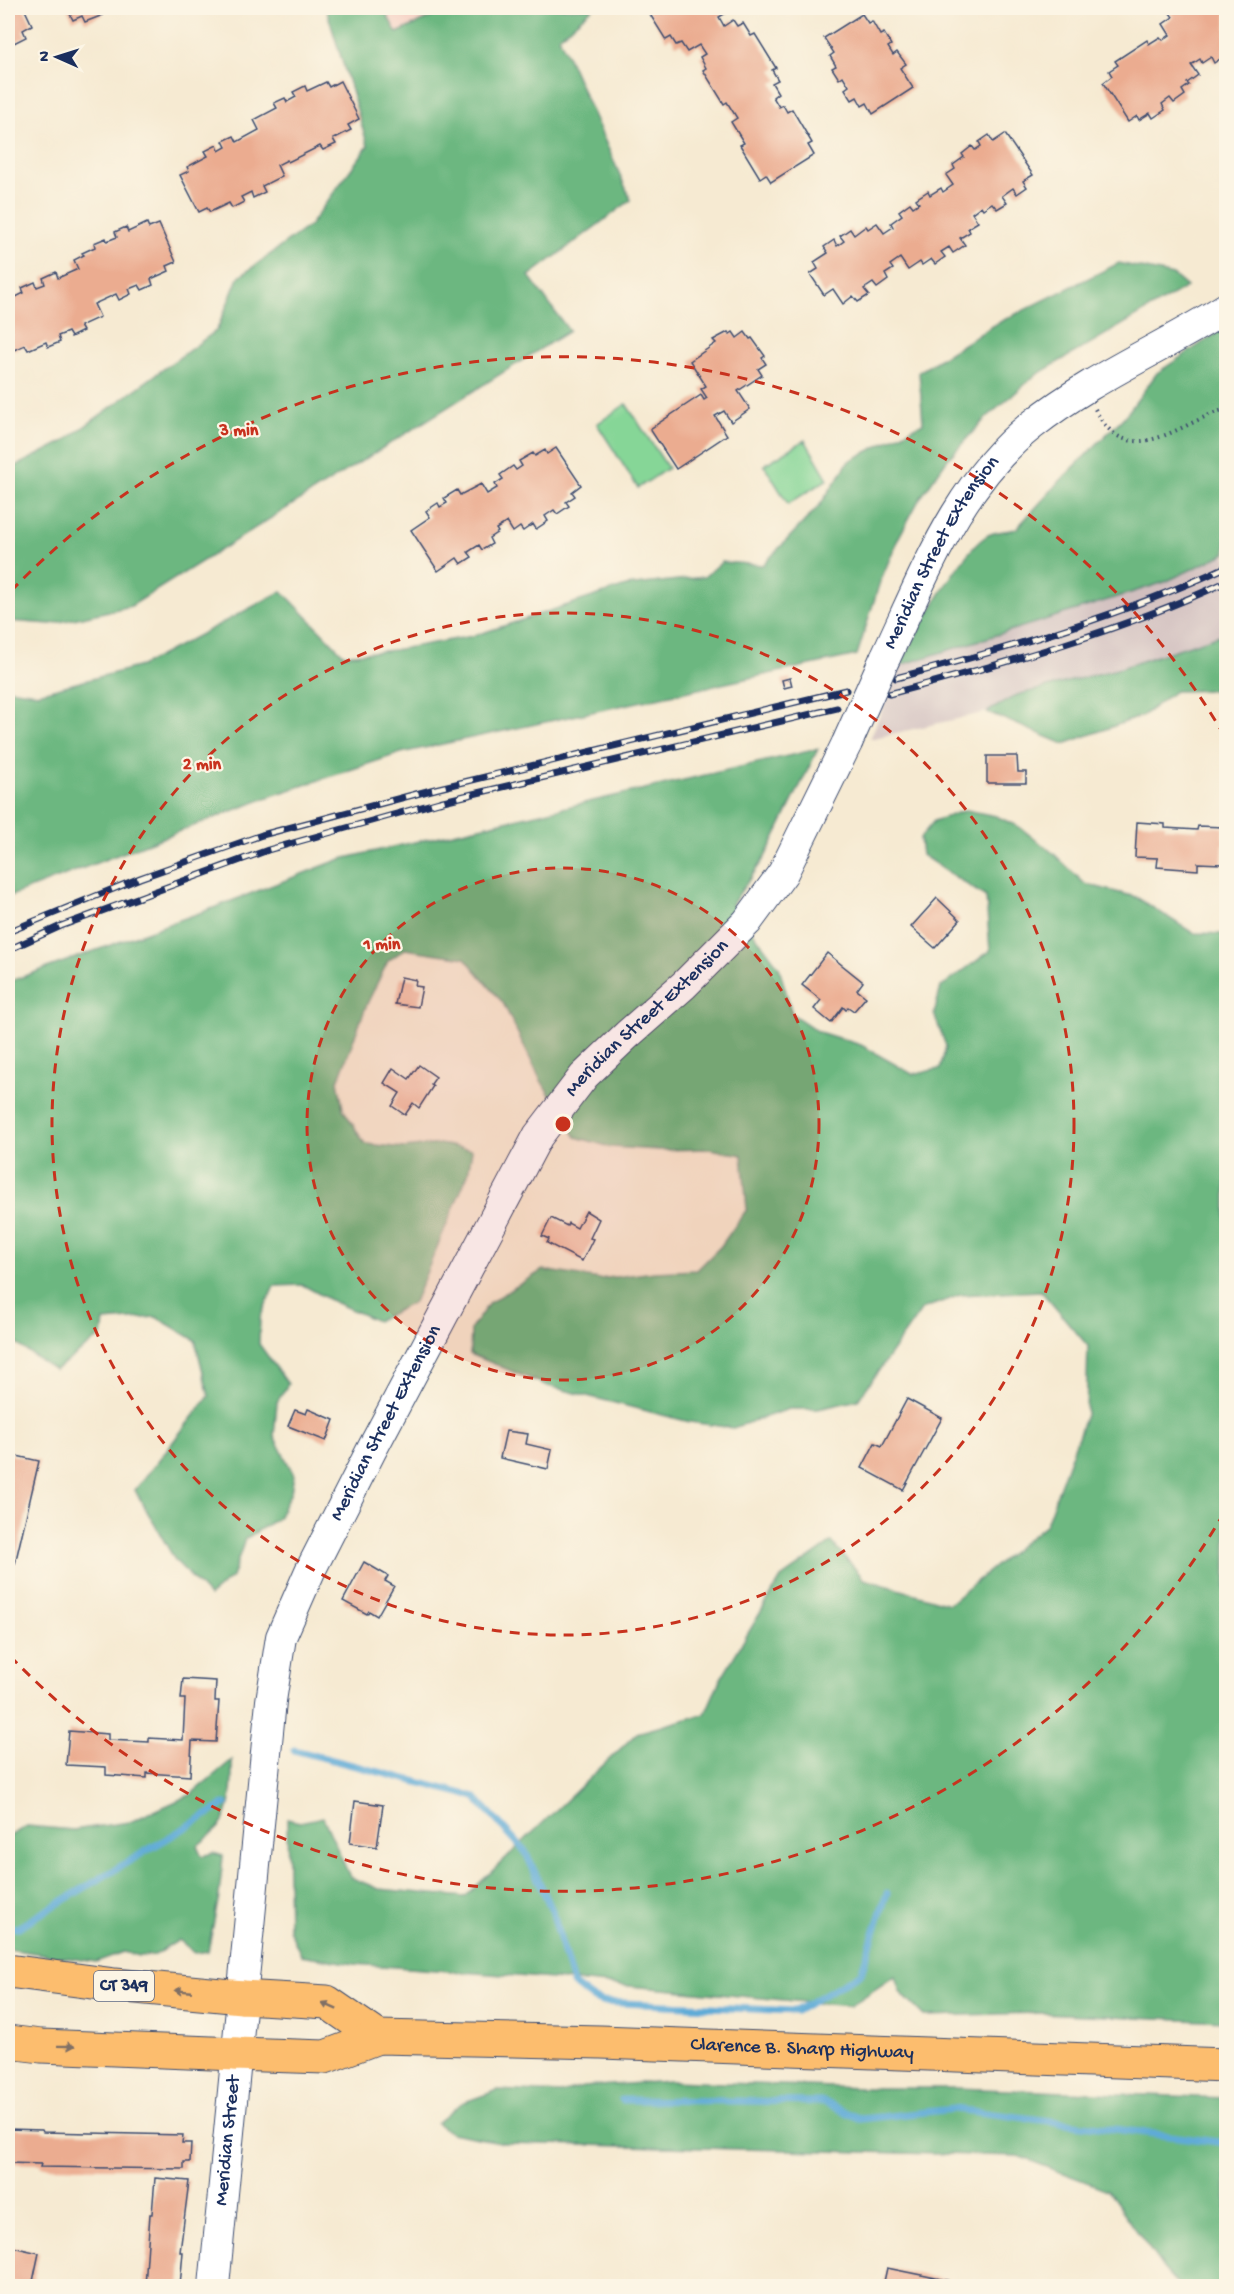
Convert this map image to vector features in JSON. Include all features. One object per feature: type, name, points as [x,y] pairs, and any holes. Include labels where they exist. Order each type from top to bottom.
[{"type":"main road","name":"CT 349","points":[[8,1971],[115,1985],[242,1997],[327,2002],[378,2037]]},
{"type":"main road","name":"Clarence B. Sharp Highway","points":[[8,2042],[41,2046],[325,2057],[378,2037],[601,2042],[1227,2065]]},
{"type":"street","name":"Meridian Street Extension","points":[[242,1997],[276,1664],[281,1636],[310,1570],[371,1451],[538,1136],[584,1076],[734,937],[774,888],[790,861],[847,743],[942,538],[983,474],[1031,426],[1085,390],[1227,308]]},
{"type":"street","name":"Meridian Street","points":[[214,2286],[242,1997]]},
{"type":"path","points":[[1085,390],[1107,428],[1123,438],[1134,441],[1158,439],[1227,409]]},
{"type":"shaded area","points":[[383,8],[451,8],[396,33]]},
{"type":"shaded area","points":[[1226,553],[1226,633],[1121,668],[1017,695],[987,712],[870,739],[901,665],[1165,582]]},
{"type":"green space","points":[[326,8],[383,8],[397,33],[451,8],[593,8],[559,37],[631,200],[529,276],[569,331],[131,606],[51,624],[8,621],[8,470],[63,442],[217,330],[238,278],[310,225],[368,146]]},
{"type":"green space","points":[[1119,263],[1173,275],[1187,287],[1036,375],[986,418],[947,460],[919,500],[898,539],[880,582],[857,655],[401,753],[274,795],[8,897],[8,689],[38,693],[141,666],[282,591],[344,655],[394,650],[473,636],[626,586],[704,577],[722,562],[763,565],[820,505],[849,461],[923,423],[919,372],[996,324]]},
{"type":"green space","points":[[1226,327],[1226,553],[1165,582],[901,665],[938,596],[974,546],[992,533],[1016,529],[1126,415],[1157,373]]},
{"type":"green space","points":[[626,404],[668,468],[638,488],[597,424]]},
{"type":"green space","points":[[805,440],[828,479],[788,504],[764,465]]},
{"type":"green space","points":[[1226,633],[1226,695],[1219,690],[1175,691],[1142,716],[1064,744],[987,712],[1017,695],[1121,668]]},
{"type":"green space","points":[[818,749],[765,857],[732,904],[779,967],[792,1014],[819,1032],[861,1045],[912,1074],[940,1069],[946,1046],[934,1014],[941,987],[990,951],[986,897],[922,855],[920,838],[934,821],[966,810],[996,816],[1019,827],[1053,853],[1085,884],[1136,897],[1193,933],[1226,934],[1226,2021],[1039,2013],[924,2016],[900,1992],[895,1976],[850,2006],[530,1977],[354,1964],[301,1955],[289,1929],[287,1819],[300,1822],[323,1817],[350,1877],[379,1889],[465,1897],[637,1733],[705,1714],[720,1680],[781,1578],[832,1542],[864,1579],[949,1604],[1046,1524],[1086,1415],[1088,1346],[1041,1291],[960,1295],[922,1309],[858,1400],[818,1409],[789,1409],[733,1428],[690,1422],[548,1386],[470,1354],[471,1329],[489,1303],[543,1270],[599,1279],[655,1272],[697,1270],[721,1246],[747,1209],[742,1155],[710,1149],[659,1150],[610,1147],[576,1137],[540,1079],[503,1003],[465,958],[405,949],[388,961],[367,1004],[338,1081],[343,1109],[365,1144],[404,1148],[440,1144],[472,1150],[468,1174],[414,1302],[377,1321],[303,1285],[274,1286],[260,1318],[259,1344],[288,1384],[277,1402],[274,1436],[294,1475],[291,1492],[278,1518],[245,1539],[232,1577],[209,1596],[175,1560],[135,1490],[209,1396],[195,1340],[156,1317],[104,1321],[102,1335],[55,1370],[8,1338],[8,982],[341,859]]},
{"type":"green space","points":[[232,1760],[231,1795],[224,1820],[197,1846],[202,1856],[213,1853],[223,1856],[219,1896],[208,1951],[195,1953],[179,1940],[155,1955],[139,1956],[123,1952],[96,1962],[8,1949],[8,1837],[27,1826],[73,1830],[130,1822],[190,1795]]},
{"type":"green space","points":[[670,2081],[1226,2098],[1226,2286],[1179,2286],[1163,2268],[1108,2190],[1018,2156],[505,2143],[451,2133],[436,2123],[462,2103],[498,2090],[560,2093],[583,2087]]},
{"type":"building","points":[[8,8],[24,8],[32,25],[23,30],[26,37],[14,43],[11,35],[8,37]]},
{"type":"building","points":[[67,8],[101,8],[103,15],[85,22],[82,16],[73,20]]},
{"type":"building","points":[[646,8],[722,8],[726,13],[719,17],[724,26],[733,20],[737,26],[743,23],[751,36],[755,34],[776,68],[772,70],[778,80],[772,83],[778,93],[773,97],[779,107],[783,105],[787,112],[792,109],[812,143],[808,145],[814,155],[771,182],[766,174],[760,178],[740,145],[744,143],[731,122],[737,118],[727,102],[724,104],[703,70],[706,68],[700,57],[705,54],[699,45],[687,52],[681,43],[676,45],[671,37],[666,40]]},
{"type":"building","points":[[1179,8],[1226,8],[1226,47],[1223,49],[1226,55],[1214,63],[1211,57],[1202,63],[1200,59],[1191,65],[1198,75],[1182,90],[1185,95],[1174,103],[1170,98],[1162,104],[1165,110],[1153,118],[1150,113],[1139,120],[1137,116],[1128,122],[1103,83],[1112,76],[1109,71],[1118,65],[1115,61],[1147,40],[1149,44],[1160,37],[1163,40],[1170,35],[1163,24],[1173,17],[1170,13]]},
{"type":"building","points":[[862,14],[868,23],[872,21],[880,35],[884,33],[891,45],[888,47],[893,55],[897,52],[906,64],[900,68],[913,88],[873,114],[867,103],[862,106],[857,97],[852,100],[845,89],[849,86],[843,76],[839,79],[832,68],[836,66],[830,56],[834,53],[824,38]]},
{"type":"building","points":[[340,81],[359,119],[348,125],[351,130],[333,139],[336,144],[323,150],[320,146],[277,165],[282,176],[262,186],[265,192],[253,198],[251,192],[241,197],[244,202],[232,208],[229,203],[210,212],[207,208],[199,212],[180,175],[189,171],[187,167],[208,156],[205,151],[217,145],[219,151],[226,147],[223,141],[234,136],[237,142],[259,130],[254,120],[277,108],[274,103],[285,98],[287,102],[296,97],[293,92],[305,86],[307,91],[326,82],[329,87]]},
{"type":"building","points":[[1005,134],[1033,175],[1023,181],[1027,187],[1017,194],[1013,188],[1002,196],[1007,203],[997,209],[992,203],[983,209],[981,206],[972,213],[978,222],[968,228],[970,232],[960,238],[965,245],[953,253],[949,247],[941,252],[945,257],[935,264],[931,259],[922,265],[920,262],[908,270],[900,258],[890,265],[893,269],[885,274],[888,280],[877,288],[873,283],[864,289],[869,295],[858,302],[853,296],[843,304],[833,289],[824,295],[810,274],[818,269],[814,262],[828,253],[824,247],[834,240],[837,246],[844,241],[840,236],[850,229],[854,235],[866,226],[868,229],[877,223],[884,233],[893,227],[891,223],[902,215],[899,211],[910,203],[913,207],[919,203],[916,199],[928,191],[930,195],[941,188],[943,192],[953,185],[946,175],[955,169],[953,165],[964,157],[962,154],[972,146],[975,150],[981,146],[979,142],[989,135],[993,142]]},
{"type":"building","points":[[147,223],[149,228],[159,224],[176,262],[167,266],[169,271],[151,279],[153,285],[142,290],[139,285],[129,289],[131,294],[119,300],[116,294],[94,304],[100,317],[80,326],[83,331],[71,337],[68,332],[58,336],[60,342],[48,347],[46,342],[28,350],[25,345],[14,350],[8,335],[8,301],[24,293],[22,288],[35,282],[37,287],[45,284],[43,278],[56,272],[58,278],[78,269],[74,260],[95,247],[94,243],[106,238],[107,241],[117,237],[115,232],[126,227],[128,232]]},
{"type":"building","points":[[728,332],[730,334],[733,332],[737,338],[745,332],[765,356],[762,358],[766,364],[758,369],[762,375],[738,391],[750,409],[731,422],[724,411],[715,416],[727,435],[676,469],[650,429],[701,395],[704,400],[707,398],[701,389],[706,386],[690,361],[716,343],[713,340]]},
{"type":"building","points":[[556,448],[581,485],[572,492],[575,496],[566,502],[569,506],[557,514],[554,510],[545,516],[548,521],[536,529],[533,524],[523,531],[520,527],[513,532],[507,522],[496,529],[498,532],[489,538],[492,544],[482,550],[479,545],[468,552],[472,557],[461,564],[457,558],[438,571],[411,530],[430,517],[426,511],[438,503],[440,507],[447,503],[444,498],[457,490],[460,495],[481,484],[487,494],[497,488],[495,484],[503,479],[500,475],[513,466],[516,470],[522,466],[519,461],[533,453],[535,456],[545,450],[547,454]]},
{"type":"building","points":[[790,678],[792,686],[784,688],[782,680]]},
{"type":"building","points":[[987,756],[1017,756],[1018,772],[1026,772],[1026,783],[987,783]]},
{"type":"building","points":[[1137,822],[1165,824],[1165,828],[1197,830],[1198,826],[1224,827],[1222,864],[1198,863],[1198,870],[1157,867],[1158,858],[1135,857]]},
{"type":"building","points":[[937,898],[960,920],[935,948],[911,927]]},
{"type":"building","points":[[827,953],[863,982],[857,990],[866,997],[854,1011],[843,1007],[831,1023],[814,1009],[821,1000],[802,985]]},
{"type":"building","points":[[401,977],[416,980],[415,986],[422,987],[418,1007],[395,1004]]},
{"type":"building","points":[[419,1065],[436,1077],[419,1108],[413,1103],[405,1115],[392,1106],[400,1093],[384,1083],[393,1068],[409,1079]]},
{"type":"building","points":[[586,1211],[599,1219],[590,1238],[593,1239],[582,1261],[547,1243],[549,1239],[542,1236],[551,1218],[577,1228]]},
{"type":"building","points":[[907,1399],[942,1418],[903,1490],[862,1468],[875,1443],[882,1446]]},
{"type":"building","points":[[308,1409],[334,1420],[326,1441],[288,1426],[295,1410],[306,1414]]},
{"type":"building","points":[[506,1431],[528,1434],[526,1444],[552,1450],[548,1469],[500,1458]]},
{"type":"building","points":[[8,1454],[39,1461],[15,1564],[8,1562]]},
{"type":"building","points":[[364,1562],[388,1576],[385,1581],[394,1586],[377,1616],[369,1611],[367,1614],[343,1601]]},
{"type":"building","points":[[183,1679],[216,1681],[215,1701],[219,1701],[216,1742],[192,1741],[190,1776],[147,1773],[147,1778],[106,1775],[106,1767],[66,1765],[69,1731],[108,1734],[108,1740],[149,1742],[149,1738],[183,1740],[185,1699],[181,1699]]},
{"type":"building","points":[[355,1801],[383,1805],[377,1847],[350,1843]]},
{"type":"building","points":[[8,2129],[183,2135],[182,2143],[191,2143],[190,2162],[184,2162],[184,2169],[40,2167],[41,2164],[8,2163]]},
{"type":"building","points":[[155,2178],[189,2181],[180,2252],[183,2252],[180,2286],[145,2286]]},
{"type":"building","points":[[8,2246],[39,2253],[32,2286],[8,2281]]},
{"type":"building","points":[[887,2268],[970,2285],[883,2286]]},
{"type":"waterway","points":[[294,1750],[475,1797],[525,1851],[552,1910],[573,1984],[601,2002],[796,2011],[861,1973],[887,1893]]},
{"type":"waterway","points":[[8,1927],[17,1928],[225,1804]]},
{"type":"waterway","points":[[622,2100],[824,2102],[861,2119],[954,2109],[1226,2143]]},
{"type":"railway","points":[[896,678],[1064,630],[1146,601],[1226,567]]},
{"type":"railway","points":[[889,694],[1060,646],[1144,616],[1226,582]]},
{"type":"railway","points":[[8,932],[140,878],[262,835],[435,789],[846,690]]},
{"type":"railway","points":[[8,950],[61,926],[268,850],[439,802],[837,708]]}]
